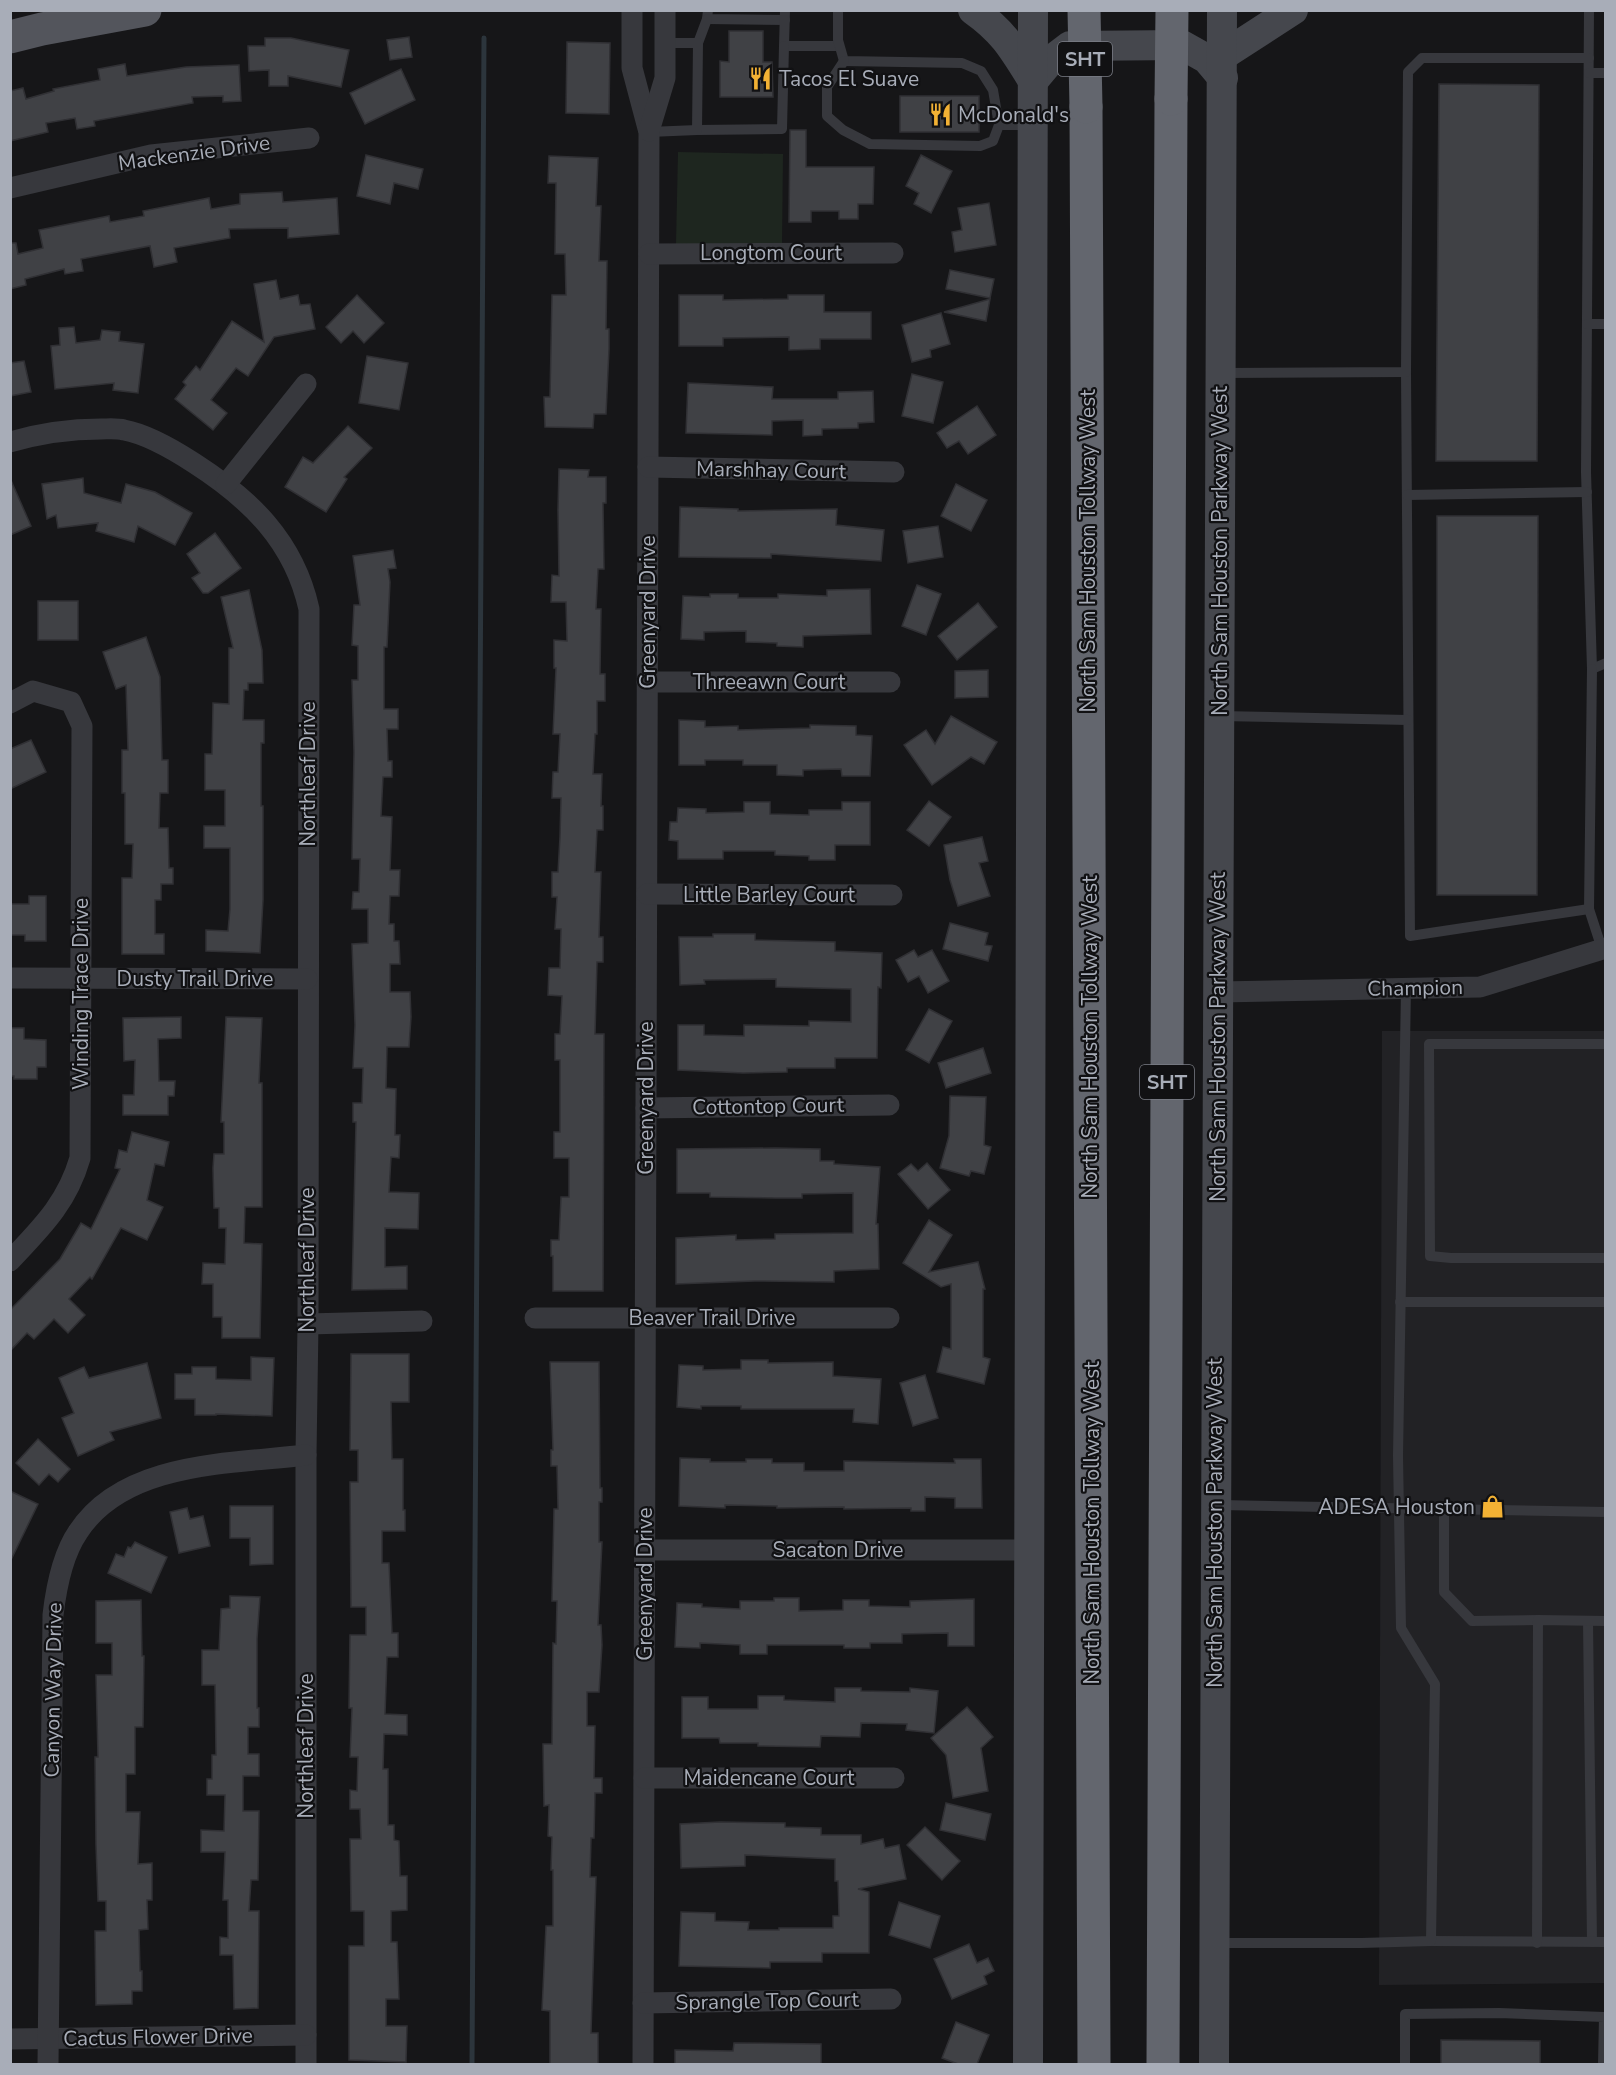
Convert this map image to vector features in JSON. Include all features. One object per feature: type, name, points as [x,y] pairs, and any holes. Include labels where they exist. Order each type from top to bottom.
[{"type":"highway","name":"North Sam Houston Tollway West","points":[[1084,10],[1094,2064]]},
{"type":"highway","name":"SHT","points":[[1162,2064],[1172,10]]},
{"type":"main road","points":[[10,37],[40,20],[145,10]]},
{"type":"main road","points":[[973,10],[995,27],[1012,47],[1033,81]]},
{"type":"main road","points":[[1028,2064],[1033,10]]},
{"type":"main road","name":"North Sam Houston Parkway West","points":[[1214,2064],[1222,10]]},
{"type":"main road","points":[[1033,81],[1058,54],[1070,46],[1182,45],[1222,67],[1293,10]]},
{"type":"street","name":"Greenyard Drive","points":[[632,10],[632,68],[649,132],[643,2064]]},
{"type":"street","name":"Greenyard Drive","points":[[649,132],[665,78],[665,10]]},
{"type":"street","name":"Mackenzie Drive","points":[[10,188],[151,155],[309,138]]},
{"type":"street","name":"Longtom Court","points":[[649,254],[893,253]]},
{"type":"street","points":[[226,484],[306,384]]},
{"type":"street","name":"Northleaf Drive","points":[[10,442],[43,432],[83,429],[124,430],[170,448],[226,484],[261,516],[284,545],[304,587],[309,609],[306,2064]]},
{"type":"street","name":"Marshhay Court","points":[[648,467],[894,472]]},
{"type":"street","name":"Threeawn Court","points":[[647,682],[890,682]]},
{"type":"street","name":"Winding Trace Drive","points":[[10,703],[33,691],[71,702],[82,726],[80,1158],[74,1179],[64,1199],[10,1261]]},
{"type":"street","name":"Little Barley Court","points":[[647,894],[892,895]]},
{"type":"street","name":"Champion","points":[[1219,992],[1480,987],[1604,948]]},
{"type":"street","name":"Dusty Trail Drive","points":[[10,978],[307,979]]},
{"type":"street","name":"Cottontop Court","points":[[646,1108],[889,1105]]},
{"type":"street","name":"Beaver Trail Drive","points":[[535,1318],[888,1318]]},
{"type":"street","points":[[308,1323],[422,1321]]},
{"type":"street","name":"Canyon Way Drive","points":[[48,2064],[53,1615],[60,1573],[77,1533],[105,1503],[141,1482],[182,1469],[306,1455]]},
{"type":"street","name":"Sacaton Drive","points":[[645,1550],[1030,1550]]},
{"type":"street","name":"Maidencane Court","points":[[644,1778],[894,1778]]},
{"type":"street","name":"Sprangle Top Court","points":[[643,2003],[891,2000]]},
{"type":"street","name":"Cactus Flower Drive","points":[[10,2039],[306,2035]]},
{"type":"lane","points":[[838,10],[839,46],[844,61]]},
{"type":"lane","points":[[1589,10],[1587,492],[1592,669],[1589,909],[1604,948]]},
{"type":"lane","points":[[649,132],[782,129],[785,15],[707,15],[698,43],[696,130]]},
{"type":"lane","points":[[665,43],[698,43]]},
{"type":"lane","points":[[784,46],[839,46]]},
{"type":"lane","points":[[1589,58],[1422,58],[1408,72],[1406,372],[1410,936],[1589,909]]},
{"type":"lane","points":[[844,61],[962,63],[981,71],[993,90],[999,125],[993,141],[980,146],[870,144],[843,130],[827,116],[827,87],[844,61]]},
{"type":"lane","points":[[1589,74],[1605,73]]},
{"type":"lane","points":[[999,125],[1033,125]]},
{"type":"lane","points":[[1587,324],[1605,324]]},
{"type":"lane","points":[[1220,373],[1406,372]]},
{"type":"lane","points":[[1407,495],[1587,492]]},
{"type":"lane","points":[[1592,669],[1605,663]]},
{"type":"lane","points":[[1220,716],[1408,720]]},
{"type":"lane","points":[[1406,988],[1398,1508],[1401,1628],[1435,1684],[1431,1941]]},
{"type":"lane","points":[[1605,1044],[1429,1044],[1430,1256],[1605,1258]]},
{"type":"lane","points":[[1400,1302],[1605,1302]]},
{"type":"lane","points":[[1216,1505],[1605,1512]]},
{"type":"lane","points":[[1444,1509],[1444,1592],[1472,1621],[1605,1621]]},
{"type":"lane","points":[[1537,1942],[1538,1620]]},
{"type":"lane","points":[[1588,1621],[1592,1942]]},
{"type":"lane","points":[[1214,1943],[1605,1942]]},
{"type":"lane","points":[[1405,2064],[1404,2014],[1498,2013],[1604,2017],[1603,2064]]},
{"type":"shaded area","points":[[678,152],[783,154],[782,245],[676,244]]},
{"type":"shaded area","name":"ADESA Houston","points":[[1382,1031],[1605,1031],[1605,1983],[1379,1985]]},
{"type":"building","points":[[729,31],[763,31],[763,62],[772,62],[773,97],[720,97],[720,61],[729,62]]},
{"type":"building","points":[[409,37],[412,57],[390,60],[387,40]]},
{"type":"building","points":[[265,38],[291,38],[349,50],[341,87],[288,76],[288,86],[269,86],[269,70],[249,71],[248,46],[265,46]]},
{"type":"building","points":[[567,42],[610,43],[609,114],[566,113]]},
{"type":"building","points":[[125,64],[127,76],[186,67],[239,65],[241,101],[223,102],[223,96],[192,97],[193,103],[94,121],[95,126],[77,129],[75,118],[46,123],[48,132],[10,141],[10,91],[23,88],[26,99],[54,91],[53,89],[100,80],[98,69]]},
{"type":"building","points":[[401,69],[415,100],[365,124],[350,93]]},
{"type":"building","points":[[1439,84],[1539,85],[1537,461],[1436,461]]},
{"type":"building","points":[[900,96],[979,96],[979,132],[900,132]]},
{"type":"building","points":[[790,130],[806,130],[806,167],[874,167],[873,204],[858,204],[858,219],[839,219],[839,211],[811,211],[811,222],[789,222]]},
{"type":"building","points":[[366,155],[423,169],[418,189],[394,183],[390,204],[357,196]]},
{"type":"building","points":[[921,155],[952,171],[931,213],[914,204],[919,193],[906,186]]},
{"type":"building","points":[[549,156],[598,158],[596,206],[601,206],[599,261],[607,261],[606,329],[609,329],[609,349],[606,414],[594,414],[593,428],[545,427],[544,397],[550,397],[552,295],[566,295],[565,254],[555,254],[556,183],[548,183]]},
{"type":"building","points":[[282,192],[283,202],[337,198],[339,234],[288,238],[288,228],[229,229],[230,238],[174,248],[177,262],[154,267],[150,246],[81,259],[83,271],[65,274],[64,269],[25,279],[26,285],[10,289],[10,243],[16,243],[18,254],[43,248],[39,230],[109,216],[110,222],[144,216],[143,211],[209,198],[211,209],[240,204],[240,194]]},
{"type":"building","points":[[989,203],[996,245],[955,252],[952,232],[962,230],[958,208]]},
{"type":"building","points":[[950,270],[994,279],[990,298],[946,289]]},
{"type":"building","points":[[276,280],[280,299],[298,295],[300,305],[310,304],[315,329],[274,337],[248,376],[236,368],[211,400],[227,413],[213,430],[175,399],[186,385],[183,382],[196,366],[200,370],[232,321],[264,342],[254,284]]},
{"type":"building","points":[[357,295],[384,323],[364,343],[353,331],[341,343],[326,327]]},
{"type":"building","points":[[679,295],[723,295],[723,300],[788,299],[788,295],[824,295],[824,312],[871,312],[871,339],[820,339],[820,349],[789,350],[789,337],[723,338],[723,346],[679,346]]},
{"type":"building","points":[[990,299],[986,321],[944,312]]},
{"type":"building","points":[[941,313],[950,344],[930,350],[931,357],[912,362],[902,325]]},
{"type":"building","points":[[74,327],[76,343],[100,340],[102,330],[120,332],[119,341],[144,344],[138,393],[113,390],[114,383],[55,389],[51,346],[60,345],[59,328]]},
{"type":"building","points":[[367,356],[408,363],[399,410],[359,403]]},
{"type":"building","points":[[24,361],[31,392],[10,396],[10,363]]},
{"type":"building","points":[[912,374],[943,382],[933,423],[902,416]]},
{"type":"building","points":[[688,383],[773,387],[772,399],[838,399],[838,392],[873,391],[874,422],[858,423],[858,428],[822,429],[822,435],[803,436],[803,420],[772,421],[772,435],[686,433]]},
{"type":"building","points":[[977,406],[996,435],[968,454],[959,441],[947,448],[937,433]]},
{"type":"building","points":[[348,426],[372,448],[344,477],[347,479],[326,512],[285,487],[303,457],[313,463]]},
{"type":"building","points":[[559,469],[589,470],[588,477],[606,477],[606,503],[603,503],[604,569],[598,569],[596,609],[601,609],[600,674],[605,674],[605,701],[597,701],[597,734],[595,734],[593,774],[602,774],[601,806],[603,806],[603,830],[597,830],[595,872],[601,872],[599,937],[603,937],[603,962],[597,962],[595,1034],[604,1034],[603,1291],[553,1291],[553,1256],[551,1256],[551,1240],[559,1240],[561,1197],[569,1197],[569,1158],[554,1158],[554,1132],[560,1132],[560,1060],[555,1060],[555,1034],[560,1034],[562,996],[548,995],[549,968],[560,968],[561,929],[555,929],[557,897],[552,897],[552,872],[558,872],[561,798],[552,798],[553,772],[558,772],[560,734],[553,734],[556,668],[554,668],[554,640],[567,641],[566,602],[551,602],[552,575],[559,576]]},
{"type":"building","points":[[10,478],[31,526],[10,535]]},
{"type":"building","points":[[83,478],[84,493],[121,503],[126,484],[155,492],[192,513],[175,545],[138,526],[134,542],[96,531],[98,523],[58,528],[56,515],[47,519],[42,484]]},
{"type":"building","points":[[956,484],[987,500],[971,531],[941,516]]},
{"type":"building","points":[[680,507],[738,509],[738,511],[837,509],[836,525],[884,530],[881,561],[771,554],[771,558],[679,557]]},
{"type":"building","points":[[1437,516],[1538,516],[1537,895],[1437,895]]},
{"type":"building","points":[[938,526],[943,557],[908,563],[903,531]]},
{"type":"building","points":[[215,533],[241,568],[208,593],[203,593],[192,578],[200,573],[187,554]]},
{"type":"building","points":[[393,550],[396,568],[388,569],[390,582],[387,647],[384,647],[384,709],[398,709],[398,729],[387,729],[388,761],[392,761],[392,777],[383,777],[381,816],[392,817],[390,870],[400,870],[399,896],[390,896],[389,924],[394,924],[394,941],[399,941],[400,964],[390,964],[390,992],[410,992],[411,1017],[409,1047],[387,1047],[386,1088],[396,1089],[395,1135],[400,1135],[399,1158],[391,1157],[389,1192],[419,1193],[418,1229],[385,1228],[385,1267],[407,1266],[407,1289],[352,1290],[356,1122],[353,1122],[353,1103],[362,1103],[363,1068],[353,1068],[355,1025],[352,944],[368,943],[368,909],[352,909],[353,892],[359,892],[360,859],[352,859],[354,752],[352,680],[358,680],[358,646],[352,645],[354,605],[360,605],[353,556]]},
{"type":"building","points":[[917,585],[941,594],[926,635],[902,626]]},
{"type":"building","points":[[870,589],[871,634],[803,636],[803,647],[746,642],[746,631],[704,632],[704,640],[681,639],[683,596],[710,597],[710,594],[738,594],[738,598],[778,598],[778,594],[827,596],[827,590]]},
{"type":"building","points":[[249,590],[262,650],[263,683],[248,683],[248,690],[244,690],[243,720],[264,720],[264,743],[261,743],[263,900],[260,953],[206,951],[206,930],[228,931],[230,909],[230,848],[204,848],[204,826],[225,826],[225,790],[205,790],[205,754],[212,754],[213,703],[229,704],[229,648],[233,648],[221,597]]},
{"type":"building","points":[[38,601],[78,601],[78,640],[38,640]]},
{"type":"building","points":[[978,603],[997,627],[957,660],[938,636]]},
{"type":"building","points":[[146,637],[160,677],[162,760],[168,760],[168,793],[160,793],[159,828],[168,828],[169,868],[173,868],[173,884],[161,884],[161,900],[155,900],[155,934],[164,934],[164,954],[122,954],[122,878],[132,878],[133,844],[125,844],[125,793],[122,793],[122,750],[128,750],[126,685],[116,689],[103,652]]},
{"type":"building","points":[[988,670],[988,697],[955,698],[955,671]]},
{"type":"building","points":[[951,716],[997,742],[984,764],[971,757],[932,785],[904,745],[926,730],[935,744]]},
{"type":"building","points":[[679,720],[705,721],[705,727],[738,726],[738,730],[810,728],[810,725],[856,726],[856,735],[872,736],[870,776],[842,776],[841,769],[803,770],[803,776],[777,775],[777,765],[743,765],[743,760],[705,760],[705,765],[679,765]]},
{"type":"building","points":[[31,740],[46,772],[10,789],[10,749]]},
{"type":"building","points":[[929,801],[951,817],[929,846],[907,830]]},
{"type":"building","points":[[744,802],[770,802],[770,814],[809,815],[809,810],[842,810],[842,802],[870,802],[870,845],[835,845],[835,860],[809,860],[809,856],[775,855],[775,851],[723,851],[723,859],[678,859],[678,841],[669,840],[670,822],[677,822],[678,808],[706,809],[706,813],[744,812]]},
{"type":"building","points":[[982,837],[988,861],[979,863],[990,896],[958,906],[950,880],[944,845]]},
{"type":"building","points":[[29,896],[46,896],[46,941],[25,941],[25,935],[10,935],[10,904],[29,904]]},
{"type":"building","points":[[950,923],[988,933],[985,945],[992,946],[988,961],[943,949]]},
{"type":"building","points":[[713,934],[755,934],[755,940],[835,942],[835,951],[882,953],[881,988],[878,987],[877,1058],[835,1058],[835,1068],[787,1068],[787,1072],[743,1073],[678,1070],[678,1025],[704,1025],[704,1035],[744,1036],[744,1025],[809,1026],[809,1021],[851,1022],[851,989],[776,987],[776,979],[704,980],[705,984],[680,985],[679,937],[713,937]]},
{"type":"building","points":[[914,950],[918,957],[932,950],[949,981],[928,993],[919,976],[908,982],[896,960]]},
{"type":"building","points":[[929,1009],[952,1021],[929,1063],[906,1050]]},
{"type":"building","points":[[181,1017],[181,1038],[158,1039],[159,1081],[175,1081],[174,1096],[168,1096],[168,1115],[123,1115],[123,1095],[134,1095],[135,1060],[124,1061],[123,1018]]},
{"type":"building","points":[[226,1017],[262,1018],[259,1083],[262,1083],[262,1207],[245,1207],[244,1243],[262,1244],[260,1338],[222,1338],[222,1317],[213,1317],[213,1284],[202,1284],[203,1263],[225,1264],[226,1228],[219,1228],[219,1208],[214,1208],[213,1168],[214,1154],[224,1154],[224,1122],[221,1122]]},
{"type":"building","points":[[10,1028],[24,1028],[24,1039],[46,1040],[46,1067],[37,1067],[37,1079],[14,1079],[14,1076],[10,1076]]},
{"type":"building","points":[[983,1048],[991,1073],[946,1088],[938,1063]]},
{"type":"building","points":[[950,1096],[986,1097],[984,1145],[991,1147],[984,1174],[971,1171],[969,1176],[940,1168],[949,1136]]},
{"type":"building","points":[[132,1132],[169,1142],[164,1166],[155,1164],[147,1200],[163,1207],[147,1240],[121,1228],[92,1279],[90,1277],[69,1299],[85,1315],[68,1333],[54,1319],[34,1339],[27,1333],[10,1351],[10,1310],[60,1259],[81,1223],[91,1229],[120,1169],[115,1168],[119,1150],[127,1152]]},
{"type":"building","points":[[677,1149],[820,1149],[820,1161],[880,1167],[876,1224],[878,1224],[879,1269],[834,1271],[834,1282],[755,1281],[676,1284],[676,1238],[736,1235],[736,1240],[775,1239],[775,1234],[853,1233],[853,1193],[802,1194],[802,1198],[775,1198],[710,1197],[710,1193],[677,1193]]},
{"type":"building","points":[[927,1163],[950,1190],[928,1209],[898,1174],[911,1164],[918,1171]]},
{"type":"building","points":[[929,1220],[952,1235],[929,1272],[978,1262],[985,1289],[983,1289],[983,1357],[990,1359],[984,1384],[937,1372],[943,1347],[951,1349],[951,1284],[941,1287],[903,1263]]},
{"type":"building","points":[[351,1354],[409,1354],[409,1402],[391,1402],[392,1459],[403,1459],[405,1531],[382,1531],[382,1563],[389,1563],[392,1633],[398,1633],[398,1657],[387,1657],[385,1714],[407,1715],[407,1735],[384,1734],[383,1769],[388,1769],[388,1825],[394,1825],[394,1840],[399,1841],[400,1876],[407,1876],[407,1910],[391,1911],[391,1942],[397,1942],[399,1999],[386,1999],[386,2026],[407,2026],[406,2062],[349,2060],[349,1946],[364,1946],[364,1911],[351,1911],[350,1839],[361,1839],[360,1809],[350,1809],[350,1790],[357,1791],[358,1757],[350,1757],[352,1708],[349,1708],[350,1635],[366,1635],[366,1607],[351,1607],[350,1482],[358,1482],[358,1450],[350,1450]]},
{"type":"building","points":[[251,1357],[274,1358],[272,1416],[195,1415],[195,1399],[175,1399],[175,1374],[192,1374],[192,1367],[216,1367],[216,1379],[251,1380]]},
{"type":"building","points":[[741,1360],[768,1360],[768,1363],[833,1362],[833,1376],[881,1379],[878,1424],[853,1422],[854,1409],[677,1407],[679,1365],[703,1366],[703,1370],[741,1369]]},
{"type":"building","points":[[550,1362],[599,1362],[602,1502],[599,1502],[599,1542],[602,1542],[598,1625],[601,1625],[602,1645],[599,1692],[587,1692],[587,1726],[595,1726],[594,1778],[602,1778],[602,1793],[595,1793],[590,1877],[596,1877],[591,2033],[598,2033],[598,2064],[550,2064],[550,2011],[542,2010],[546,1926],[553,1926],[552,1837],[548,1836],[549,1805],[544,1806],[543,1744],[552,1744],[553,1643],[556,1644],[557,1601],[552,1601],[554,1509],[558,1509],[557,1466],[551,1466],[551,1450],[553,1450]]},
{"type":"building","points":[[147,1363],[161,1418],[110,1432],[114,1440],[78,1456],[62,1418],[74,1413],[59,1378],[84,1367],[89,1378]]},
{"type":"building","points":[[925,1375],[938,1418],[913,1426],[900,1383]]},
{"type":"building","points":[[38,1439],[70,1469],[58,1482],[49,1474],[39,1485],[16,1463]]},
{"type":"building","points":[[680,1458],[710,1459],[710,1462],[772,1459],[772,1463],[804,1463],[804,1471],[844,1471],[844,1461],[955,1463],[954,1459],[981,1459],[982,1508],[955,1508],[955,1498],[925,1497],[925,1511],[911,1511],[911,1508],[679,1506]]},
{"type":"building","points":[[10,1491],[38,1504],[10,1562]]},
{"type":"building","points":[[230,1506],[273,1506],[273,1564],[250,1565],[250,1538],[230,1538]]},
{"type":"building","points":[[187,1508],[190,1519],[203,1516],[210,1546],[179,1553],[170,1512]]},
{"type":"building","points":[[135,1542],[167,1557],[151,1593],[108,1573],[116,1554],[124,1557],[128,1547],[131,1548]]},
{"type":"building","points":[[230,1596],[260,1597],[257,1639],[259,1727],[248,1727],[248,1754],[259,1754],[259,1776],[243,1776],[243,1811],[259,1811],[258,1880],[251,1880],[249,1911],[259,1911],[258,2008],[234,2009],[233,1955],[220,1955],[220,1937],[228,1938],[228,1900],[223,1900],[225,1852],[201,1852],[201,1830],[224,1831],[225,1795],[207,1795],[207,1779],[212,1779],[212,1755],[216,1755],[215,1685],[202,1685],[202,1650],[219,1650],[221,1609],[230,1608]]},
{"type":"building","points":[[774,1598],[799,1598],[799,1611],[843,1610],[843,1600],[869,1600],[869,1606],[910,1607],[910,1601],[974,1599],[974,1646],[948,1646],[948,1633],[902,1634],[902,1643],[870,1643],[870,1648],[844,1648],[844,1645],[767,1645],[767,1654],[740,1654],[740,1645],[700,1643],[700,1648],[675,1647],[677,1603],[740,1609],[740,1601],[774,1601]]},
{"type":"building","points":[[141,1600],[142,1656],[144,1656],[143,1727],[135,1727],[135,1774],[126,1774],[126,1812],[140,1812],[138,1864],[152,1863],[152,1900],[147,1900],[148,1929],[139,1930],[142,1991],[132,1991],[132,2004],[96,2005],[95,1931],[106,1931],[106,1901],[98,1901],[96,1675],[112,1675],[112,1643],[96,1643],[96,1601]]},
{"type":"building","points":[[835,1688],[861,1688],[861,1691],[910,1692],[910,1688],[938,1691],[934,1733],[906,1730],[907,1724],[861,1723],[860,1737],[821,1736],[820,1747],[758,1746],[758,1743],[720,1743],[719,1738],[682,1738],[682,1697],[708,1697],[708,1709],[758,1709],[758,1696],[784,1696],[784,1700],[835,1702]]},
{"type":"building","points":[[967,1707],[993,1737],[981,1748],[988,1791],[953,1798],[946,1755],[931,1738]]},
{"type":"building","points":[[946,1803],[991,1814],[985,1840],[940,1830]]},
{"type":"building","points":[[785,1823],[785,1827],[821,1828],[821,1835],[861,1835],[861,1844],[883,1839],[885,1848],[899,1845],[906,1879],[858,1889],[869,1892],[869,1953],[822,1953],[822,1962],[770,1962],[770,1968],[679,1966],[681,1912],[715,1913],[715,1921],[749,1922],[748,1930],[833,1928],[833,1916],[839,1916],[835,1859],[745,1855],[745,1866],[681,1868],[680,1824]]},
{"type":"building","points":[[925,1827],[960,1861],[942,1880],[907,1845]]},
{"type":"building","points":[[899,1902],[940,1916],[930,1948],[889,1935]]},
{"type":"building","points":[[969,1944],[977,1963],[988,1958],[994,1971],[984,1976],[987,1984],[952,1999],[934,1959]]},
{"type":"building","points":[[956,2022],[989,2035],[977,2064],[958,2064],[942,2058]]},
{"type":"building","points":[[1441,2040],[1540,2041],[1540,2064],[1441,2064]]},
{"type":"building","points":[[734,2043],[821,2044],[821,2064],[675,2064],[675,2050],[733,2051]]},
{"type":"waterway","points":[[472,2064],[484,38]]},
{"type":"place","name":"Tacos El Suave","points":[[761,79]]},
{"type":"place","name":"McDonald's","points":[[940,115]]},
{"type":"place","name":"ADESA Houston","points":[[1493,1507]]}]
